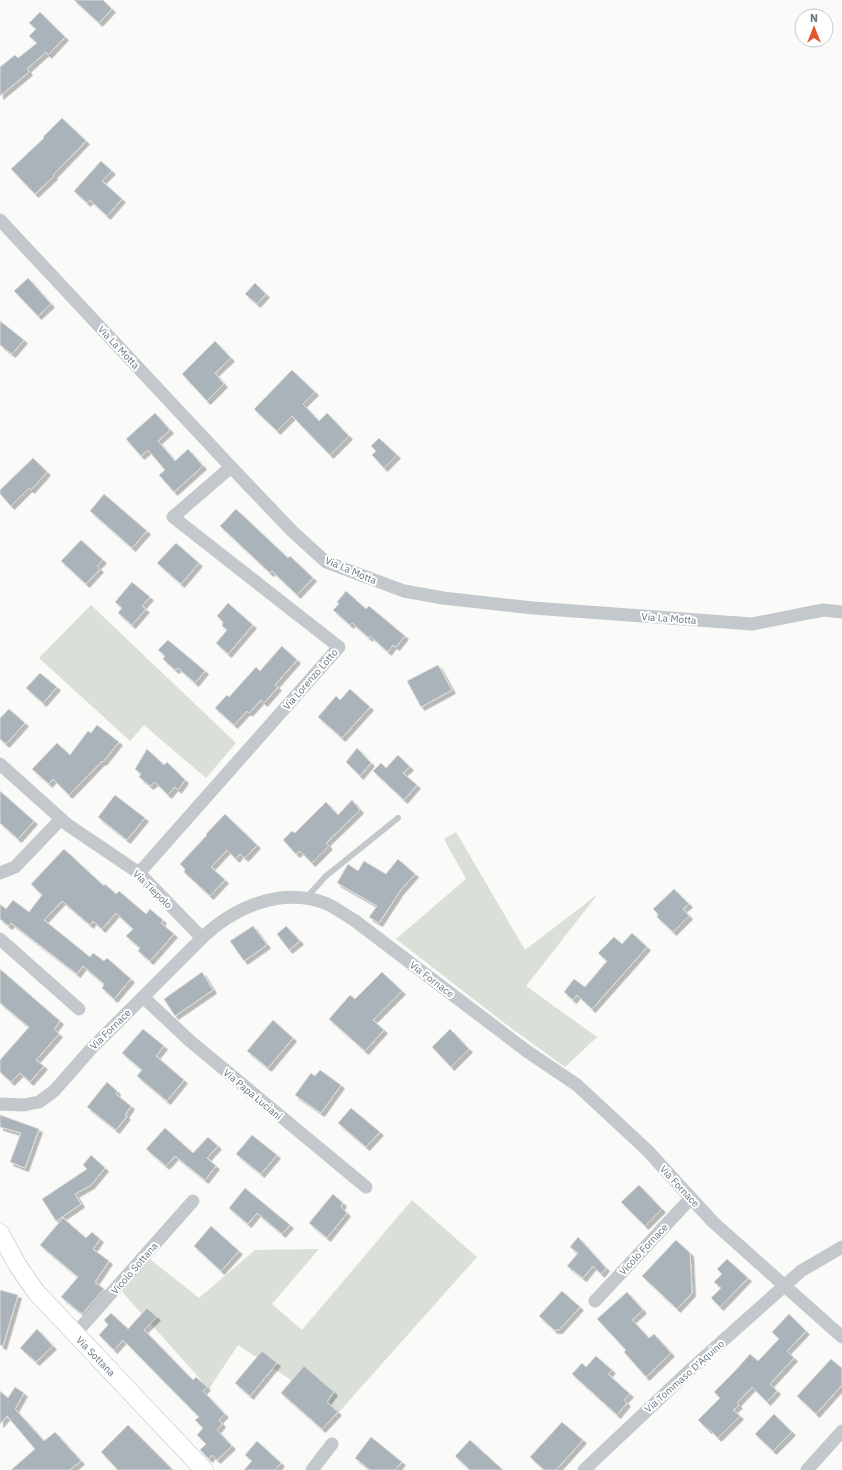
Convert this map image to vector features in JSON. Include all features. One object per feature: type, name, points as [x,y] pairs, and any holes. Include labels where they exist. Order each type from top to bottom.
[{"type":"street","name":"Via La Motta","points":[[0,220],[292,531],[326,562],[404,591],[443,598],[532,608],[752,624],[823,610],[842,612]]},
{"type":"street","name":"Via Lorenzo Lotto","points":[[139,873],[339,647],[173,517],[231,467]]},
{"type":"street","name":"Via Tiepolo","points":[[0,764],[68,825],[139,873],[202,938]]},
{"type":"street","points":[[0,873],[15,867],[61,819]]},
{"type":"street","name":"Via Fornace","points":[[0,1104],[24,1105],[39,1102],[54,1091],[90,1049],[211,929],[237,911],[265,900],[285,897],[325,903],[354,920],[528,1052],[577,1085],[647,1150],[713,1222],[842,1337]]},
{"type":"street","points":[[0,939],[79,1009]]},
{"type":"street","name":"Via Papa Luciani","points":[[142,997],[212,1060],[366,1187]]},
{"type":"street","name":"Vicolo Fornace","points":[[595,1301],[692,1198]]},
{"type":"street","name":"Vicolo Sottana","points":[[75,1334],[193,1201]]},
{"type":"street","name":"Via Sottana","points":[[0,1234],[18,1266],[36,1292],[204,1470]]},
{"type":"street","points":[[785,1285],[801,1271],[842,1247]]},
{"type":"street","name":"Via Tommaso D'Aquino","points":[[584,1470],[691,1369],[785,1285]]},
{"type":"street","points":[[807,1470],[842,1431]]},
{"type":"street","points":[[312,1470],[332,1444]]},
{"type":"lane","points":[[306,899],[326,876],[398,818]]},
{"type":"shaded area","points":[[91,605],[236,743],[206,778],[144,725],[130,741],[39,658]]},
{"type":"shaded area","points":[[456,832],[525,950],[598,894],[526,986],[597,1037],[565,1067],[503,1022],[396,939],[466,879],[444,839]]},
{"type":"shaded area","points":[[412,1200],[477,1257],[339,1412],[238,1345],[209,1389],[117,1286],[150,1259],[199,1298],[255,1250],[319,1249],[272,1304],[302,1330]]},
{"type":"building","points":[[74,0],[103,0],[112,9],[99,23]]},
{"type":"building","points":[[40,12],[65,37],[48,55],[46,52],[27,69],[29,72],[0,96],[0,67],[15,55],[18,58],[37,43],[29,36],[36,29],[29,23]]},
{"type":"building","points":[[62,118],[86,141],[53,175],[54,176],[35,194],[11,169],[44,138],[43,137]]},
{"type":"building","points":[[101,161],[112,171],[102,181],[122,199],[107,216],[90,200],[87,203],[74,191]]},
{"type":"building","points":[[28,278],[51,304],[38,316],[14,291]]},
{"type":"building","points":[[255,283],[266,294],[257,304],[245,294]]},
{"type":"building","points":[[0,321],[24,340],[12,354],[0,345]]},
{"type":"building","points":[[215,341],[231,358],[215,373],[224,384],[207,401],[182,374]]},
{"type":"building","points":[[292,370],[315,392],[303,404],[319,421],[327,413],[349,436],[330,455],[292,416],[277,431],[254,409]]},
{"type":"building","points":[[155,413],[170,430],[158,441],[175,461],[188,449],[203,466],[174,492],[159,475],[165,470],[148,450],[141,456],[126,439]]},
{"type":"building","points":[[379,438],[397,455],[384,468],[372,455],[376,451],[371,446]]},
{"type":"building","points":[[33,458],[47,472],[31,490],[29,488],[11,506],[0,494],[0,490]]},
{"type":"building","points":[[104,494],[147,531],[132,548],[90,511]]},
{"type":"building","points":[[236,509],[288,558],[290,556],[313,578],[297,595],[272,571],[270,573],[220,526]]},
{"type":"building","points":[[81,540],[103,560],[97,566],[100,569],[86,584],[61,561]]},
{"type":"building","points":[[176,543],[199,563],[181,584],[157,563]]},
{"type":"building","points":[[132,582],[150,597],[142,606],[146,609],[132,625],[118,613],[122,608],[115,602]]},
{"type":"building","points":[[346,591],[366,609],[369,606],[405,636],[396,647],[393,645],[388,652],[370,636],[369,638],[352,623],[350,625],[333,610],[339,604],[337,602]]},
{"type":"building","points":[[228,603],[253,625],[228,654],[216,643],[227,630],[222,626],[223,622],[217,616]]},
{"type":"building","points":[[168,640],[205,671],[195,683],[178,668],[175,670],[163,659],[165,656],[158,650]]},
{"type":"building","points":[[282,646],[297,660],[275,685],[278,687],[264,703],[261,700],[249,713],[247,711],[234,725],[215,708],[227,695],[229,697],[256,667],[260,671]]},
{"type":"building","points":[[438,665],[452,690],[421,707],[407,681]]},
{"type":"building","points":[[40,673],[57,687],[43,703],[26,688]]},
{"type":"building","points":[[350,689],[370,707],[342,738],[318,717],[336,696],[340,700]]},
{"type":"building","points":[[9,709],[25,723],[6,744],[0,739],[0,718]]},
{"type":"building","points":[[97,725],[119,742],[103,762],[102,761],[69,795],[53,779],[49,784],[32,769],[57,743],[70,755],[88,731],[91,733]]},
{"type":"building","points":[[357,748],[371,763],[360,776],[346,762]]},
{"type":"building","points":[[147,749],[164,765],[167,762],[185,780],[178,790],[175,787],[168,795],[155,782],[150,786],[139,777],[141,774],[135,769]]},
{"type":"building","points":[[398,755],[410,767],[403,773],[417,785],[404,800],[373,771],[381,763],[386,768]]},
{"type":"building","points":[[0,791],[34,821],[18,839],[0,823]]},
{"type":"building","points":[[115,795],[145,818],[127,840],[98,817]]},
{"type":"building","points":[[352,800],[360,810],[326,843],[329,846],[312,863],[300,851],[296,854],[283,840],[292,831],[295,833],[326,802],[338,815]]},
{"type":"building","points":[[225,814],[257,845],[245,858],[240,854],[236,859],[227,850],[211,867],[225,880],[210,896],[184,872],[185,869],[180,864]]},
{"type":"building","points":[[64,849],[104,886],[105,884],[116,894],[119,891],[146,914],[150,909],[163,920],[161,923],[174,934],[150,961],[138,951],[140,948],[126,936],[133,929],[116,913],[102,929],[93,921],[90,925],[62,901],[44,920],[90,957],[93,953],[104,961],[107,958],[131,979],[114,999],[102,988],[104,984],[83,966],[77,974],[11,923],[9,926],[0,919],[0,904],[6,909],[13,900],[29,912],[42,895],[31,884]]},
{"type":"building","points":[[398,859],[415,874],[400,891],[379,923],[369,917],[377,906],[337,883],[348,864],[358,871],[364,861],[386,874]]},
{"type":"building","points":[[674,889],[689,904],[683,909],[689,916],[673,932],[657,917],[658,914],[653,909]]},
{"type":"building","points":[[253,926],[267,945],[244,961],[230,941]]},
{"type":"building","points":[[286,926],[300,941],[289,950],[277,934]]},
{"type":"building","points":[[632,933],[647,947],[592,1009],[577,995],[573,1000],[564,992],[574,979],[585,987],[607,961],[598,953],[614,937],[622,944]]},
{"type":"building","points":[[0,969],[60,1021],[54,1029],[59,1034],[36,1060],[44,1066],[30,1082],[20,1073],[11,1082],[0,1072],[0,1060],[29,1027],[0,1003]]},
{"type":"building","points":[[202,972],[213,990],[175,1016],[164,999]]},
{"type":"building","points":[[382,972],[402,991],[373,1020],[384,1030],[365,1051],[329,1019],[350,995],[355,999]]},
{"type":"building","points":[[273,1020],[293,1038],[268,1068],[247,1051]]},
{"type":"building","points":[[143,1029],[164,1046],[156,1056],[184,1080],[167,1101],[137,1076],[142,1070],[122,1053]]},
{"type":"building","points":[[450,1029],[469,1049],[451,1067],[432,1047]]},
{"type":"building","points":[[320,1070],[341,1085],[321,1113],[295,1095],[311,1073],[315,1076]]},
{"type":"building","points":[[107,1082],[117,1091],[116,1094],[131,1106],[125,1115],[127,1116],[116,1130],[87,1107]]},
{"type":"building","points":[[351,1108],[380,1132],[366,1147],[338,1123]]},
{"type":"building","points":[[0,1115],[39,1129],[25,1168],[10,1162],[21,1133],[0,1127]]},
{"type":"building","points":[[165,1128],[193,1153],[208,1137],[218,1146],[207,1158],[216,1166],[205,1180],[175,1156],[166,1166],[146,1149]]},
{"type":"building","points":[[252,1135],[277,1155],[261,1174],[236,1154]]},
{"type":"building","points":[[91,1155],[105,1168],[91,1185],[75,1194],[81,1204],[56,1221],[42,1199],[87,1169],[83,1165]]},
{"type":"building","points":[[639,1185],[662,1209],[645,1226],[621,1202]]},
{"type":"building","points":[[245,1188],[290,1225],[282,1234],[257,1213],[248,1224],[229,1208]]},
{"type":"building","points":[[333,1194],[343,1203],[341,1207],[347,1213],[327,1238],[309,1223]]},
{"type":"building","points":[[63,1218],[86,1238],[92,1232],[100,1239],[93,1249],[109,1261],[95,1282],[104,1289],[82,1314],[61,1297],[78,1277],[40,1245]]},
{"type":"building","points":[[211,1226],[239,1251],[221,1271],[194,1246]]},
{"type":"building","points":[[578,1237],[606,1268],[601,1274],[593,1266],[583,1278],[567,1266],[578,1253],[570,1247]]},
{"type":"building","points":[[676,1240],[690,1253],[692,1293],[677,1309],[642,1276]]},
{"type":"building","points":[[727,1259],[748,1278],[720,1307],[711,1298],[721,1288],[714,1282],[722,1274],[717,1269]]},
{"type":"building","points":[[0,1290],[18,1295],[3,1346],[0,1345]]},
{"type":"building","points":[[562,1291],[580,1307],[559,1330],[554,1330],[539,1316]]},
{"type":"building","points":[[627,1292],[643,1310],[632,1320],[649,1338],[654,1334],[671,1353],[646,1377],[624,1352],[626,1350],[597,1319]]},
{"type":"building","points":[[147,1308],[157,1317],[144,1330],[193,1380],[196,1377],[207,1387],[203,1391],[225,1414],[219,1420],[222,1424],[217,1430],[232,1446],[217,1460],[212,1455],[209,1459],[200,1450],[206,1444],[197,1435],[203,1428],[195,1420],[199,1417],[123,1340],[114,1350],[99,1335],[108,1325],[104,1320],[111,1313],[128,1329]]},
{"type":"building","points":[[789,1314],[806,1331],[787,1351],[794,1358],[770,1384],[777,1391],[767,1402],[752,1387],[737,1403],[739,1405],[733,1410],[740,1416],[718,1438],[698,1420],[720,1398],[714,1392],[750,1354],[758,1361],[779,1339],[772,1332]]},
{"type":"building","points":[[37,1329],[53,1346],[36,1362],[20,1348]]},
{"type":"building","points":[[262,1351],[277,1363],[250,1396],[235,1383]]},
{"type":"building","points":[[596,1356],[612,1370],[608,1374],[630,1394],[624,1400],[627,1403],[617,1415],[572,1374],[582,1363],[586,1367]]},
{"type":"building","points":[[831,1359],[842,1368],[842,1385],[816,1414],[797,1396]]},
{"type":"building","points":[[304,1366],[334,1392],[327,1402],[338,1412],[322,1429],[281,1393]]},
{"type":"building","points":[[15,1387],[24,1393],[15,1409],[44,1441],[55,1432],[81,1461],[70,1470],[11,1470],[35,1449],[7,1416],[0,1424],[0,1391],[8,1398]]},
{"type":"building","points":[[774,1414],[792,1432],[773,1451],[755,1434]]},
{"type":"building","points":[[562,1422],[583,1440],[556,1470],[544,1470],[530,1457]]},
{"type":"building","points":[[128,1425],[173,1470],[118,1470],[101,1452]]},
{"type":"building","points":[[371,1437],[402,1462],[395,1470],[370,1470],[355,1458]]},
{"type":"building","points":[[470,1440],[503,1470],[470,1470],[455,1456]]},
{"type":"building","points":[[257,1441],[281,1463],[275,1470],[244,1470],[252,1461],[245,1455]]}]
